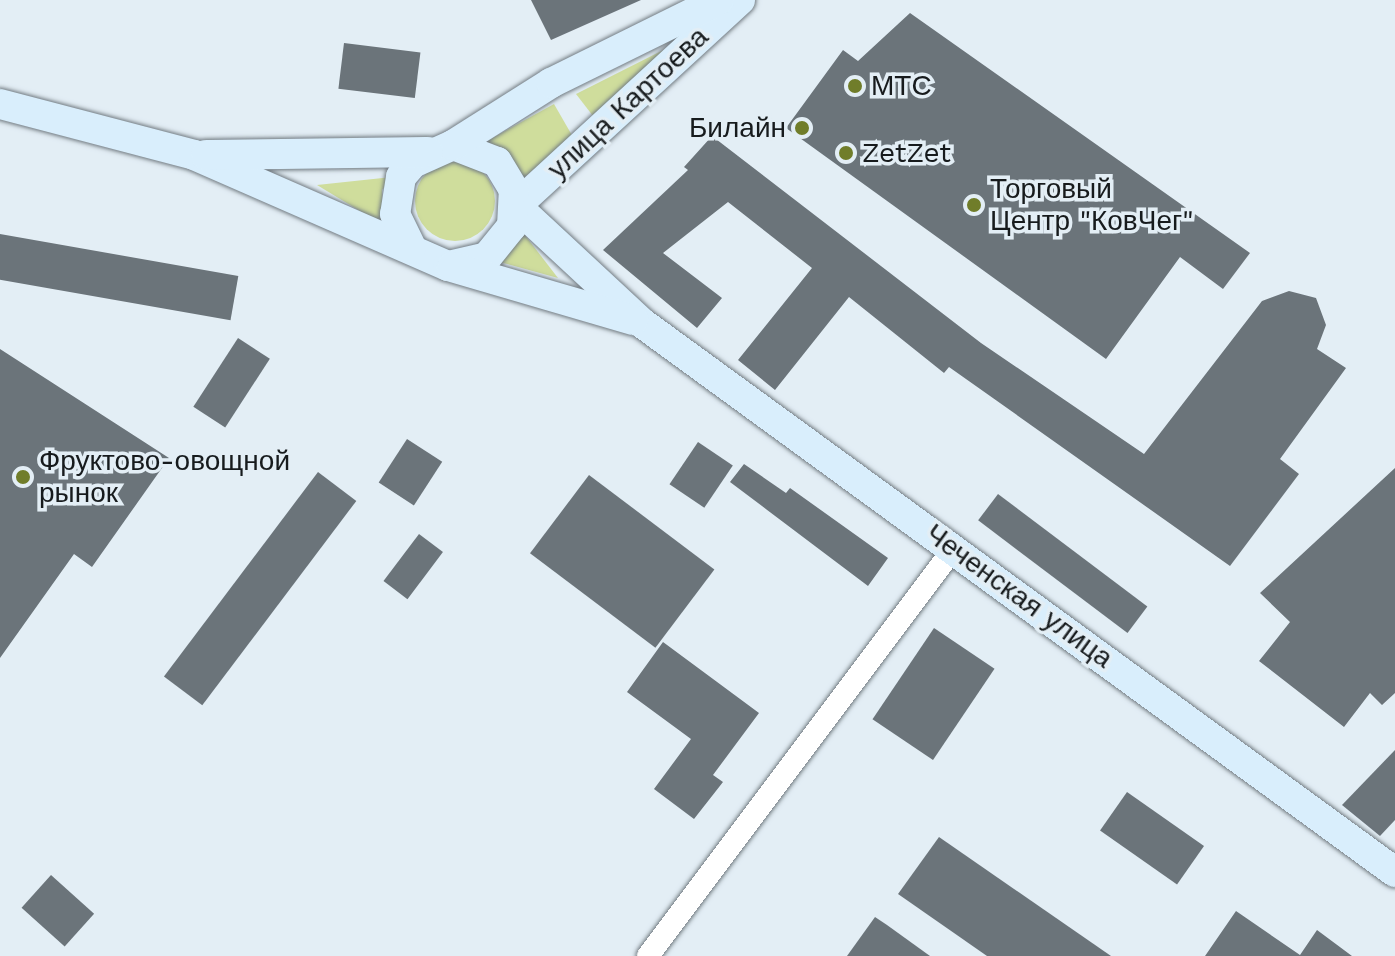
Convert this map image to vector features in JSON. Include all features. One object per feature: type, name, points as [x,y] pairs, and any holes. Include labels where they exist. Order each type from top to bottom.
[{"type":"main road","name":"улица Картоева","points":[[440,148],[551,83],[719,0]]},
{"type":"main road","name":"улица Картоева","points":[[516,206],[740,0]]},
{"type":"main road","points":[[0,104],[194,155],[411,247],[448,266],[487,257],[512,226],[516,206],[497,162],[440,148],[194,155]]},
{"type":"main road","points":[[411,247],[395,214],[401,177],[440,148]]},
{"type":"main road","name":"Чеченская улица","points":[[516,206],[642,323],[1395,872]]},
{"type":"main road","name":"Чеченская улица","points":[[448,266],[642,323]]},
{"type":"street","points":[[648,956],[954,548]]},
{"type":"green space","points":[[691,36],[593,116],[576,94]]},
{"type":"green space","points":[[554,104],[573,137],[519,182],[485,142]]},
{"type":"green space","points":[[455,161],[470,164],[483,173],[492,186],[495,201],[492,216],[483,229],[470,238],[455,241],[440,238],[427,229],[418,216],[415,201],[418,186],[427,173],[440,164]]},
{"type":"green space","points":[[392,177],[382,190],[383,225],[317,185]]},
{"type":"green space","points":[[521,230],[558,278],[496,261]]},
{"type":"building","points":[[531,0],[641,0],[551,40]]},
{"type":"building","points":[[910,13],[1250,253],[1223,289],[1180,257],[1106,359],[786,128],[843,50],[858,61]]},
{"type":"building","points":[[344,43],[420,52],[415,98],[338,89]]},
{"type":"building","points":[[712,136],[981,343],[1144,454],[1262,301],[1289,291],[1316,298],[1326,325],[1317,349],[1346,368],[1280,459],[1299,474],[1230,566],[949,367],[944,373],[849,297],[775,390],[738,360],[812,268],[728,202],[663,253],[722,298],[697,328],[603,250],[688,170],[684,167]]},
{"type":"building","points":[[0,234],[238,276],[231,320],[0,280]]},
{"type":"building","points":[[238,338],[270,359],[225,427],[193,407]]},
{"type":"building","points":[[0,349],[169,458],[92,567],[74,554],[0,658]]},
{"type":"building","points":[[407,439],[442,462],[414,505],[379,483]]},
{"type":"building","points":[[698,442],[733,465],[704,508],[669,484]]},
{"type":"building","points":[[744,464],[786,493],[790,488],[888,558],[868,586],[730,482]]},
{"type":"building","points":[[1395,468],[1395,693],[1382,705],[1370,693],[1344,727],[1259,661],[1290,622],[1260,593]]},
{"type":"building","points":[[318,472],[356,501],[202,705],[164,676]]},
{"type":"building","points":[[589,475],[714,569],[655,648],[530,553]]},
{"type":"building","points":[[998,494],[1147,607],[1127,633],[978,520]]},
{"type":"building","points":[[419,534],[443,552],[407,599],[383,581]]},
{"type":"building","points":[[934,628],[995,669],[933,760],[872,719]]},
{"type":"building","points":[[663,642],[759,713],[713,775],[723,782],[694,819],[654,789],[691,739],[627,692]]},
{"type":"building","points":[[1395,750],[1395,820],[1380,836],[1342,805]]},
{"type":"building","points":[[1127,792],[1204,846],[1177,884],[1100,831]]},
{"type":"building","points":[[939,837],[1111,956],[987,956],[898,894]]},
{"type":"building","points":[[51,875],[94,914],[65,947],[22,908]]},
{"type":"building","points":[[1236,911],[1300,955],[1317,930],[1352,956],[1205,956]]},
{"type":"building","points":[[875,917],[887,925],[930,956],[847,956]]},
{"type":"place","name":"МТС","points":[[855,86]]},
{"type":"place","name":"Билайн","points":[[802,128]]},
{"type":"place","name":"ZetZet","points":[[846,153]]},
{"type":"place","name":"Торговый Центр \"КовЧег\"","points":[[974,205]]},
{"type":"place","name":"Фруктово-овощной рынок","points":[[23,477]]}]
